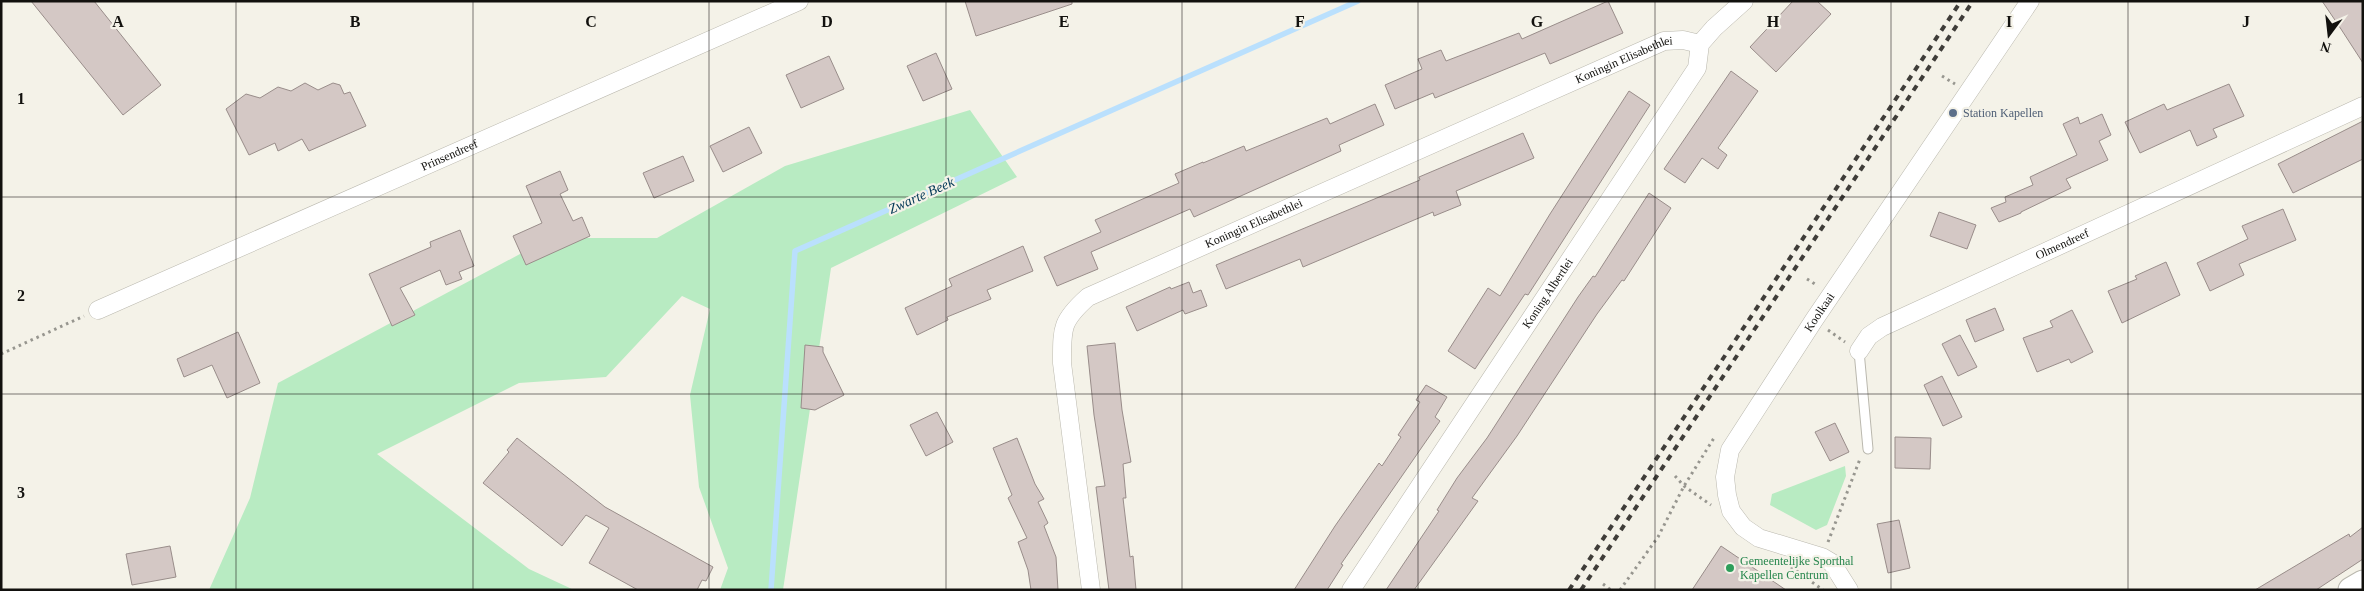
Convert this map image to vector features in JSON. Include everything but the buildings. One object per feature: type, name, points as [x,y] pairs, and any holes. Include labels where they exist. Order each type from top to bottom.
[{"type":"street","name":"Prinsendreef","points":[[98,310],[799,1]]},
{"type":"street","points":[[1700,44],[1714,28],[1744,1]]},
{"type":"street","name":"Koolkaai","points":[[1850,590],[1832,564],[1822,557],[1759,538],[1743,527],[1731,511],[1726,495],[1725,477],[1730,450],[1814,320],[2030,1]]},
{"type":"street","name":"Koningin Elisabethlei","points":[[1090,590],[1062,363],[1062,331],[1070,313],[1088,297],[1664,41],[1683,40],[1700,44]]},
{"type":"street","name":"Koning Albertlei","points":[[1351,590],[1697,68],[1700,44]]},
{"type":"street","name":"Olmendreef","points":[[1860,351],[1869,336],[1882,327],[2363,106]]},
{"type":"street","points":[[2351,590],[2363,583]]},
{"type":"lane","points":[[1860,351],[1868,449]]},
{"type":"path","points":[[1942,76],[1948,80]]},
{"type":"path","points":[[1807,279],[1814,283]]},
{"type":"path","points":[[1,354],[98,310]]},
{"type":"path","points":[[1814,320],[1860,351]]},
{"type":"path","points":[[1822,557],[1861,456],[1868,449]]},
{"type":"path","points":[[1675,476],[1684,486]]},
{"type":"path","points":[[1620,590],[1658,537]]},
{"type":"path","points":[[1603,584],[1611,590]]},
{"type":"green space","points":[[970,110],[1017,177],[831,268],[783,590],[720,590],[728,568],[699,487],[690,395],[710,309],[682,296],[606,377],[519,383],[377,454],[529,569],[574,590],[209,590],[250,498],[278,383],[550,238],[657,238],[785,166]]},
{"type":"green space","points":[[1845,466],[1846,476],[1827,525],[1816,530],[1770,505],[1772,494]]},
{"type":"waterway","name":"Zwarte Beek","points":[[771,590],[795,251],[1358,1]]},
{"type":"railway","points":[[1569,590],[1961,1]]},
{"type":"railway","points":[[1581,590],[1973,1]]},
{"type":"place","name":"Station Kapellen","points":[[1953,113]]},
{"type":"place","name":"Gemeentelijke Sporthal Kapellen Centrum","points":[[1730,568]]}]
